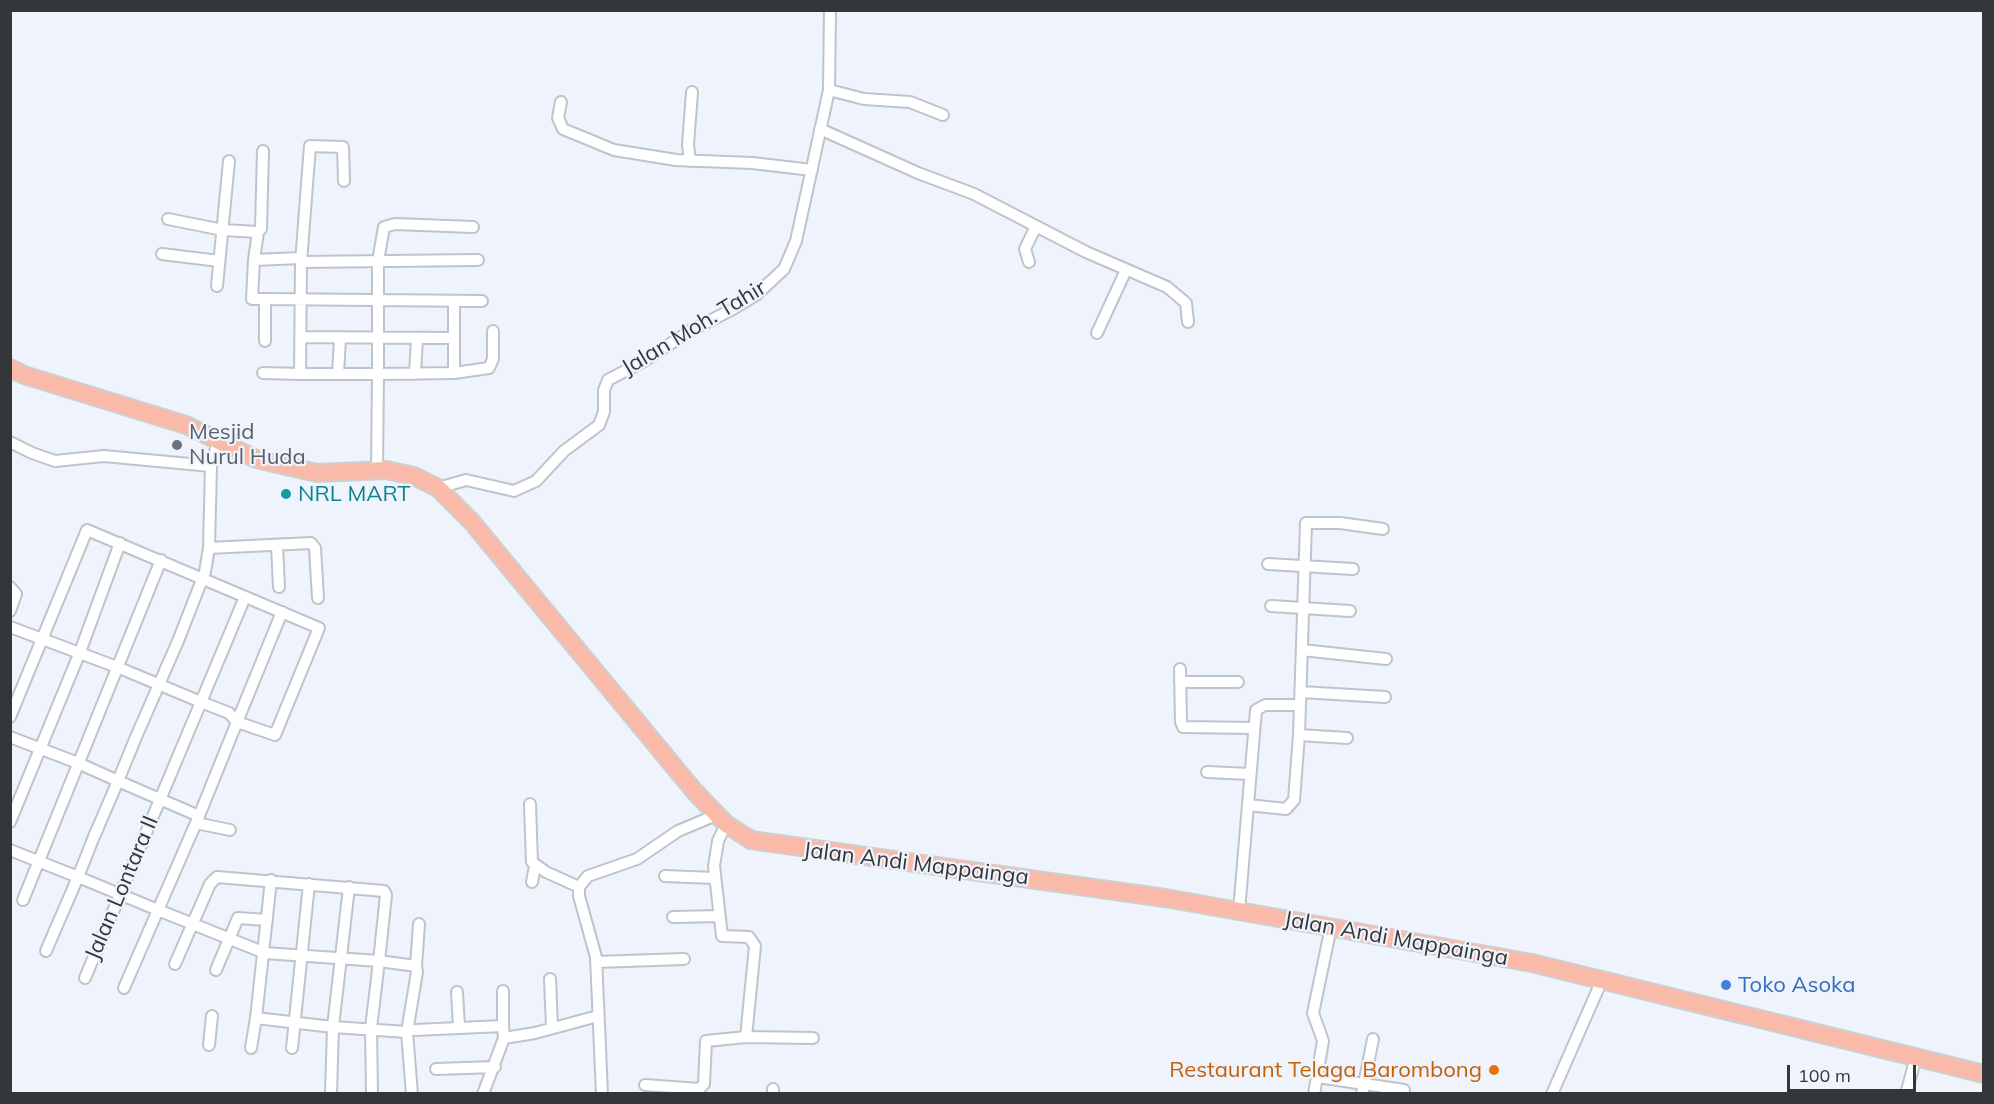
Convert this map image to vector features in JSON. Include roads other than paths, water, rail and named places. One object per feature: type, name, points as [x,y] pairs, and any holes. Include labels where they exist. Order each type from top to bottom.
[{"type":"main road","name":"Jalan Andi Mappainga","points":[[12,372],[186,425],[247,457],[303,471],[334,472],[377,469],[414,476],[438,488],[471,521],[721,819],[751,840],[1039,880],[1239,911],[1532,963],[1983,1074]]},
{"type":"street","name":"Jalan Moh. Tahir","points":[[438,488],[466,480],[514,491],[536,482],[564,451],[599,425],[603,412],[604,390],[608,380],[644,361],[690,331],[733,309],[771,283],[791,257],[812,170],[829,90],[830,10]]},
{"type":"street","points":[[829,90],[864,99],[910,102],[943,115]]},
{"type":"street","points":[[690,161],[688,145],[692,92]]},
{"type":"street","points":[[561,102],[558,122],[572,134],[628,153],[690,161],[752,163],[812,170]]},
{"type":"street","points":[[820,129],[974,194],[1126,270],[1167,287],[1186,303],[1188,322]]},
{"type":"street","points":[[300,374],[301,260],[310,146],[343,147],[344,181]]},
{"type":"street","points":[[263,151],[261,229],[258,232],[254,260],[252,299],[482,301]]},
{"type":"street","points":[[217,286],[229,161]]},
{"type":"street","points":[[168,219],[224,230],[258,232]]},
{"type":"street","points":[[377,469],[378,261],[382,231],[389,225],[473,226]]},
{"type":"street","points":[[1029,262],[1025,249],[1035,226]]},
{"type":"street","points":[[162,254],[219,261]]},
{"type":"street","points":[[254,260],[478,260]]},
{"type":"street","points":[[1097,333],[1126,270]]},
{"type":"street","points":[[265,299],[265,341]]},
{"type":"street","points":[[454,301],[454,373]]},
{"type":"street","points":[[263,373],[415,374],[454,373],[489,368],[493,359],[493,331]]},
{"type":"street","points":[[301,337],[454,338]]},
{"type":"street","points":[[338,374],[340,338]]},
{"type":"street","points":[[415,374],[417,338]]},
{"type":"street","points":[[46,951],[160,685],[202,579],[209,548],[211,466],[218,441]]},
{"type":"street","points":[[10,442],[55,461],[104,456],[211,466]]},
{"type":"street","points":[[1248,805],[1286,809],[1293,804],[1301,692],[1306,523],[1340,523],[1383,530]]},
{"type":"street","points":[[10,627],[43,638],[117,667],[229,713],[237,722],[275,735],[320,628],[87,530],[43,638],[10,717]]},
{"type":"street","points":[[10,822],[80,652],[120,543]]},
{"type":"street","points":[[209,548],[311,543],[314,545],[318,598]]},
{"type":"street","points":[[277,545],[279,587]]},
{"type":"street","points":[[23,900],[161,560]]},
{"type":"street","points":[[1268,564],[1353,568]]},
{"type":"street","points":[[10,587],[16,594],[10,611]]},
{"type":"street","name":"Jalan Lontara II","points":[[85,978],[245,597]]},
{"type":"street","points":[[1271,606],[1350,610]]},
{"type":"street","points":[[124,988],[197,819],[282,612]]},
{"type":"street","points":[[1302,650],[1386,659]]},
{"type":"street","points":[[1180,669],[1180,722],[1183,727],[1254,728]]},
{"type":"street","points":[[1180,682],[1238,682]]},
{"type":"street","points":[[1301,692],[1385,697]]},
{"type":"street","points":[[1239,911],[1256,710],[1262,705],[1300,705]]},
{"type":"street","points":[[1299,735],[1347,738]]},
{"type":"street","points":[[10,737],[160,798],[197,819],[230,830]]},
{"type":"street","points":[[1207,772],[1250,774]]},
{"type":"street","points":[[530,804],[531,860],[535,866],[579,887]]},
{"type":"street","points":[[602,1094],[596,962],[579,896],[579,887],[588,876],[637,859],[675,833],[721,819],[714,878],[722,936],[749,937],[754,944],[747,1037]]},
{"type":"street","points":[[10,850],[265,952],[416,966]]},
{"type":"street","points":[[532,882],[535,866]]},
{"type":"street","points":[[665,876],[714,878]]},
{"type":"street","points":[[175,964],[210,884],[217,877],[382,891],[386,895],[371,1029],[372,1094]]},
{"type":"street","points":[[251,1048],[265,952],[270,880]]},
{"type":"street","points":[[292,1048],[304,954],[309,884]]},
{"type":"street","points":[[331,1094],[333,1028],[349,887]]},
{"type":"street","points":[[673,917],[718,916]]},
{"type":"street","points":[[216,970],[240,918],[267,920]]},
{"type":"street","points":[[412,1094],[411,1031],[417,976],[419,924]]},
{"type":"street","points":[[1314,1094],[1323,1041],[1313,1013],[1330,927]]},
{"type":"street","points":[[596,962],[684,959]]},
{"type":"street","points":[[550,979],[552,1027]]},
{"type":"street","points":[[1552,1094],[1602,980]]},
{"type":"street","points":[[483,1094],[504,1038],[503,991]]},
{"type":"street","points":[[457,992],[459,1027]]},
{"type":"street","points":[[209,1045],[212,1016]]},
{"type":"street","points":[[504,1038],[535,1033],[598,1016]]},
{"type":"street","points":[[256,1018],[333,1028],[411,1031],[503,1026]]},
{"type":"street","points":[[645,1085],[699,1089],[704,1084],[706,1041],[747,1037],[813,1038]]},
{"type":"street","points":[[1363,1088],[1373,1039]]},
{"type":"street","points":[[1906,1094],[1916,1057]]},
{"type":"street","points":[[436,1069],[495,1067]]},
{"type":"street","points":[[1318,1077],[1363,1088],[1404,1090]]},
{"type":"place","name":"Mesjid Nurul Huda","points":[[177,445]]},
{"type":"place","name":"NRL MART","points":[[286,494]]},
{"type":"place","name":"Toko Asoka","points":[[1726,985]]},
{"type":"place","name":"Restaurant Telaga Barombong","points":[[1494,1070]]}]
